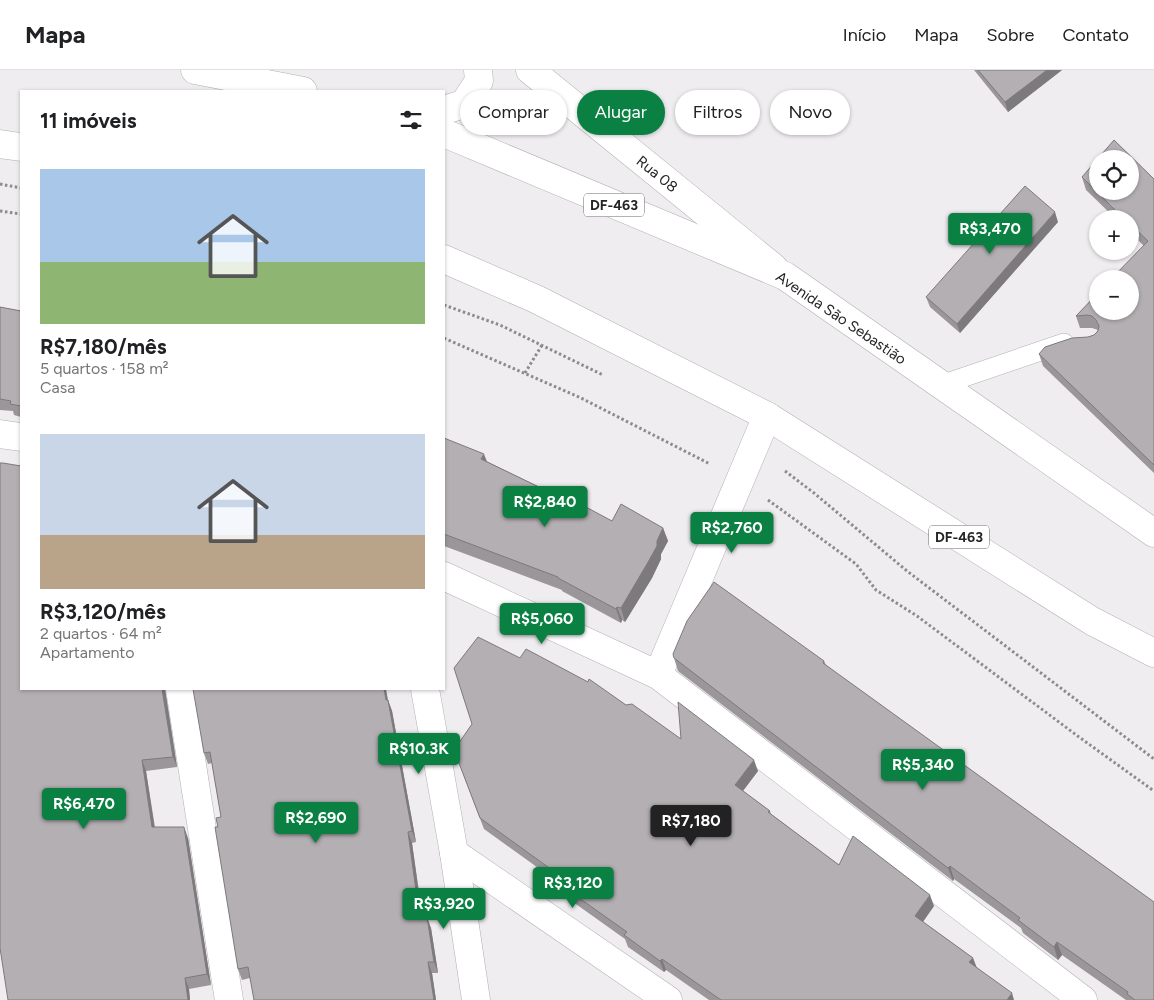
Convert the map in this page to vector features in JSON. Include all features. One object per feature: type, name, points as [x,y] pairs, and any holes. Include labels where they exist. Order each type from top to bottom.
[{"type":"street","points":[[194,70],[298,90]]},
{"type":"street","points":[[445,110],[464,104],[479,81],[478,70]]},
{"type":"street","name":"Rua 08","points":[[530,70],[785,276]]},
{"type":"street","name":"Avenida São Sebastião","points":[[445,133],[785,276],[1154,533]]},
{"type":"street","points":[[0,144],[20,147]]},
{"type":"street","name":"DF-463","points":[[445,259],[536,298],[767,416],[1092,621],[1154,653]]},
{"type":"street","points":[[658,675],[767,416]]},
{"type":"street","points":[[0,434],[20,437]]},
{"type":"street","points":[[445,576],[658,675],[1077,998]]},
{"type":"street","points":[[180,690],[229,1000]]},
{"type":"street","points":[[425,690],[454,853],[476,1000]]},
{"type":"street","points":[[454,853],[668,1000]]},
{"type":"lane","points":[[941,385],[1074,340],[1083,339]]},
{"type":"path","points":[[0,184],[20,188]]},
{"type":"path","points":[[0,211],[20,214]]},
{"type":"path","points":[[445,305],[500,325],[606,376]]},
{"type":"path","points":[[445,338],[581,398],[740,480],[856,564],[876,590],[917,616],[1079,738],[1154,791]]},
{"type":"path","points":[[525,374],[542,346]]},
{"type":"path","points":[[753,448],[814,493],[907,571],[1154,760]]},
{"type":"building","points":[[978,70],[1047,70],[1005,102]]},
{"type":"building","points":[[1114,140],[1124,150],[1105,150]]},
{"type":"building","points":[[1139,164],[1154,179],[1154,465],[1039,354],[1045,347],[1072,338],[1094,335],[1098,331],[1099,326],[1096,320],[1139,320],[1139,270],[1120,270],[1130,260],[1139,260],[1139,250],[1148,241],[1139,232],[1139,210],[1115,210],[1105,200],[1139,200]]},
{"type":"building","points":[[1089,169],[1089,184],[1082,177]]},
{"type":"building","points":[[1025,186],[1055,212],[957,324],[926,297]]},
{"type":"building","points":[[1089,302],[1089,315],[1076,316]]},
{"type":"building","points":[[0,307],[20,311],[20,406],[10,404],[11,401],[0,399]]},
{"type":"building","points":[[445,438],[484,454],[481,459],[570,502],[571,499],[612,521],[621,504],[663,528],[657,541],[657,546],[621,608],[617,607],[616,609],[558,577],[445,534]]},
{"type":"building","points":[[0,463],[3,463],[20,466],[20,690],[162,690],[173,757],[142,760],[152,827],[184,827],[207,974],[185,978],[188,1000],[8,1000],[0,948]]},
{"type":"building","points":[[714,582],[1154,902],[1154,1000],[1135,1000],[1127,994],[1128,992],[1057,942],[1054,947],[1018,920],[1020,918],[950,866],[948,868],[674,658],[673,654],[687,621]]},
{"type":"building","points":[[478,637],[520,658],[526,649],[588,682],[589,679],[626,705],[632,704],[681,739],[678,702],[754,760],[735,785],[839,865],[853,836],[930,895],[915,916],[973,958],[969,962],[1012,993],[1007,1000],[721,1000],[662,959],[660,961],[624,935],[627,932],[555,881],[559,875],[480,818],[454,750],[472,724],[454,668]]},
{"type":"building","points":[[193,690],[384,690],[386,700],[388,700],[412,831],[408,832],[420,920],[427,917],[434,962],[428,962],[434,1000],[254,1000],[248,967],[238,969],[215,827],[218,827],[216,818],[221,817],[210,752],[204,753]]}]
